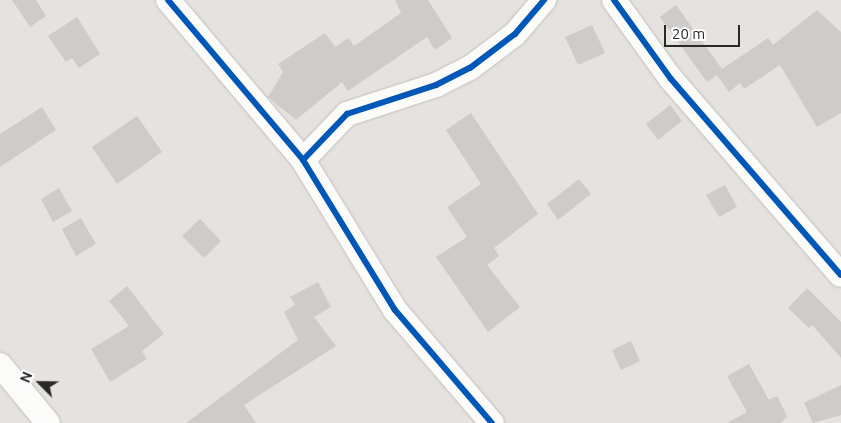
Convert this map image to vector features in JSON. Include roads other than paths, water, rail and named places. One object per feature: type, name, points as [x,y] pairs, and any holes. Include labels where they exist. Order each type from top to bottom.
[{"type":"street","points":[[168,0],[302,160],[395,310],[492,423]]},
{"type":"street","points":[[302,160],[347,114],[436,85],[470,68],[515,34],[544,0]]},
{"type":"street","points":[[614,0],[671,79],[841,275]]},
{"type":"street","points":[[0,365],[48,423]]}]
